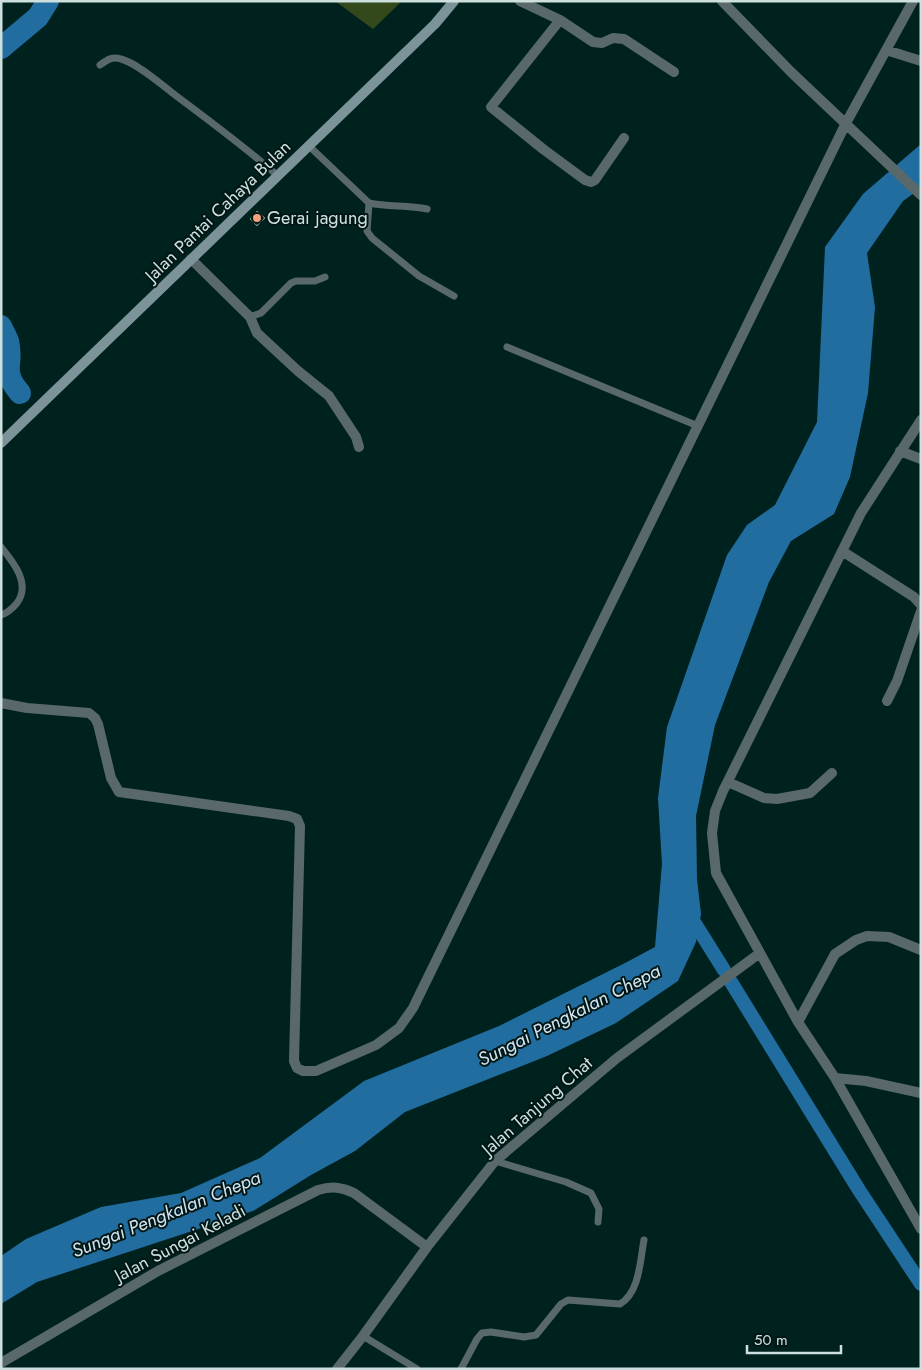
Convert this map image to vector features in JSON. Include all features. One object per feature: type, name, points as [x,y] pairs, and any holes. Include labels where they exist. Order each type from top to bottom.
[{"type":"main road","name":"Jalan Pantai Cahaya Bulan","points":[[1,443],[435,24],[454,1]]},
{"type":"street","points":[[520,1],[560,20],[593,42],[602,42],[613,38],[624,39],[674,72]]},
{"type":"street","points":[[722,1],[791,72],[921,195]]},
{"type":"street","points":[[1,703],[27,708],[89,713],[98,724],[111,778],[119,792],[290,816],[296,819],[300,826],[294,1061],[297,1068],[303,1071],[316,1070],[376,1044],[399,1028],[413,1008],[846,123],[913,1]]},
{"type":"street","points":[[560,20],[491,106],[543,149],[585,180],[591,182],[595,180],[624,138]]},
{"type":"street","points":[[886,50],[921,61]]},
{"type":"street","points":[[192,259],[250,317],[258,333],[298,371],[329,396],[356,437],[359,448]]},
{"type":"street","points":[[921,420],[864,508],[842,551],[728,782],[715,811],[712,833],[716,873],[798,1022],[835,1078],[921,1229]]},
{"type":"street","points":[[900,451],[921,459]]},
{"type":"street","points":[[842,551],[914,596],[921,605]]},
{"type":"street","points":[[887,701],[897,681],[921,611]]},
{"type":"street","points":[[728,782],[764,798],[777,799],[810,793],[832,773]]},
{"type":"street","points":[[798,1022],[835,954],[856,940],[867,936],[889,937],[921,950]]},
{"type":"street","name":"Jalan Tanjung Chat","points":[[336,1369],[363,1336],[427,1247],[495,1160],[617,1058],[760,953]]},
{"type":"street","points":[[835,1078],[866,1081],[921,1093]]},
{"type":"street","name":"Jalan Sungai Keladi","points":[[1,1363],[164,1268],[318,1190],[330,1187],[343,1188],[354,1193],[427,1247]]},
{"type":"lane","points":[[100,64],[110,58],[126,60],[154,78],[278,176]]},
{"type":"lane","points":[[309,146],[369,203],[410,205],[428,210]]},
{"type":"lane","points":[[369,203],[367,231],[372,238],[419,276],[454,296]]},
{"type":"lane","points":[[250,317],[261,313],[291,283],[326,277]]},
{"type":"lane","points":[[507,348],[698,426]]},
{"type":"lane","points":[[1,547],[22,578],[23,586],[18,602],[10,611],[1,615]]},
{"type":"lane","points":[[495,1160],[566,1182],[591,1193],[599,1208],[598,1222]]},
{"type":"lane","points":[[461,1369],[476,1339],[482,1334],[491,1332],[524,1338],[536,1334],[561,1304],[568,1300],[620,1304],[626,1300],[634,1289],[644,1240]]},
{"type":"lane","points":[[363,1336],[417,1369]]},
{"type":"green space","points":[[335,1],[398,1],[400,3],[373,29]]},
{"type":"water","name":"Sungai Pengkalan Chepa","points":[[921,144],[921,188],[903,201],[867,253],[875,307],[868,393],[850,477],[834,514],[791,541],[769,582],[715,725],[696,816],[697,879],[701,914],[696,942],[678,981],[616,1023],[547,1056],[405,1112],[355,1151],[311,1175],[253,1211],[37,1282],[1,1304],[1,1256],[26,1239],[101,1207],[181,1193],[260,1158],[364,1081],[499,1026],[655,947],[662,864],[658,798],[667,727],[727,555],[747,525],[775,505],[817,422],[825,247],[863,194]]},
{"type":"building","name":"Gerai jagung","points":[[257,211],[265,218],[257,226],[250,219]]},
{"type":"waterway","points":[[1,48],[38,17],[48,1]]},
{"type":"waterway","points":[[1,326],[8,341],[9,373],[20,393]]},
{"type":"waterway","points":[[689,914],[724,970]]},
{"type":"waterway","points":[[731,982],[859,1190],[921,1284]]},
{"type":"place","name":"Gerai jagung","points":[[257,218]]}]
